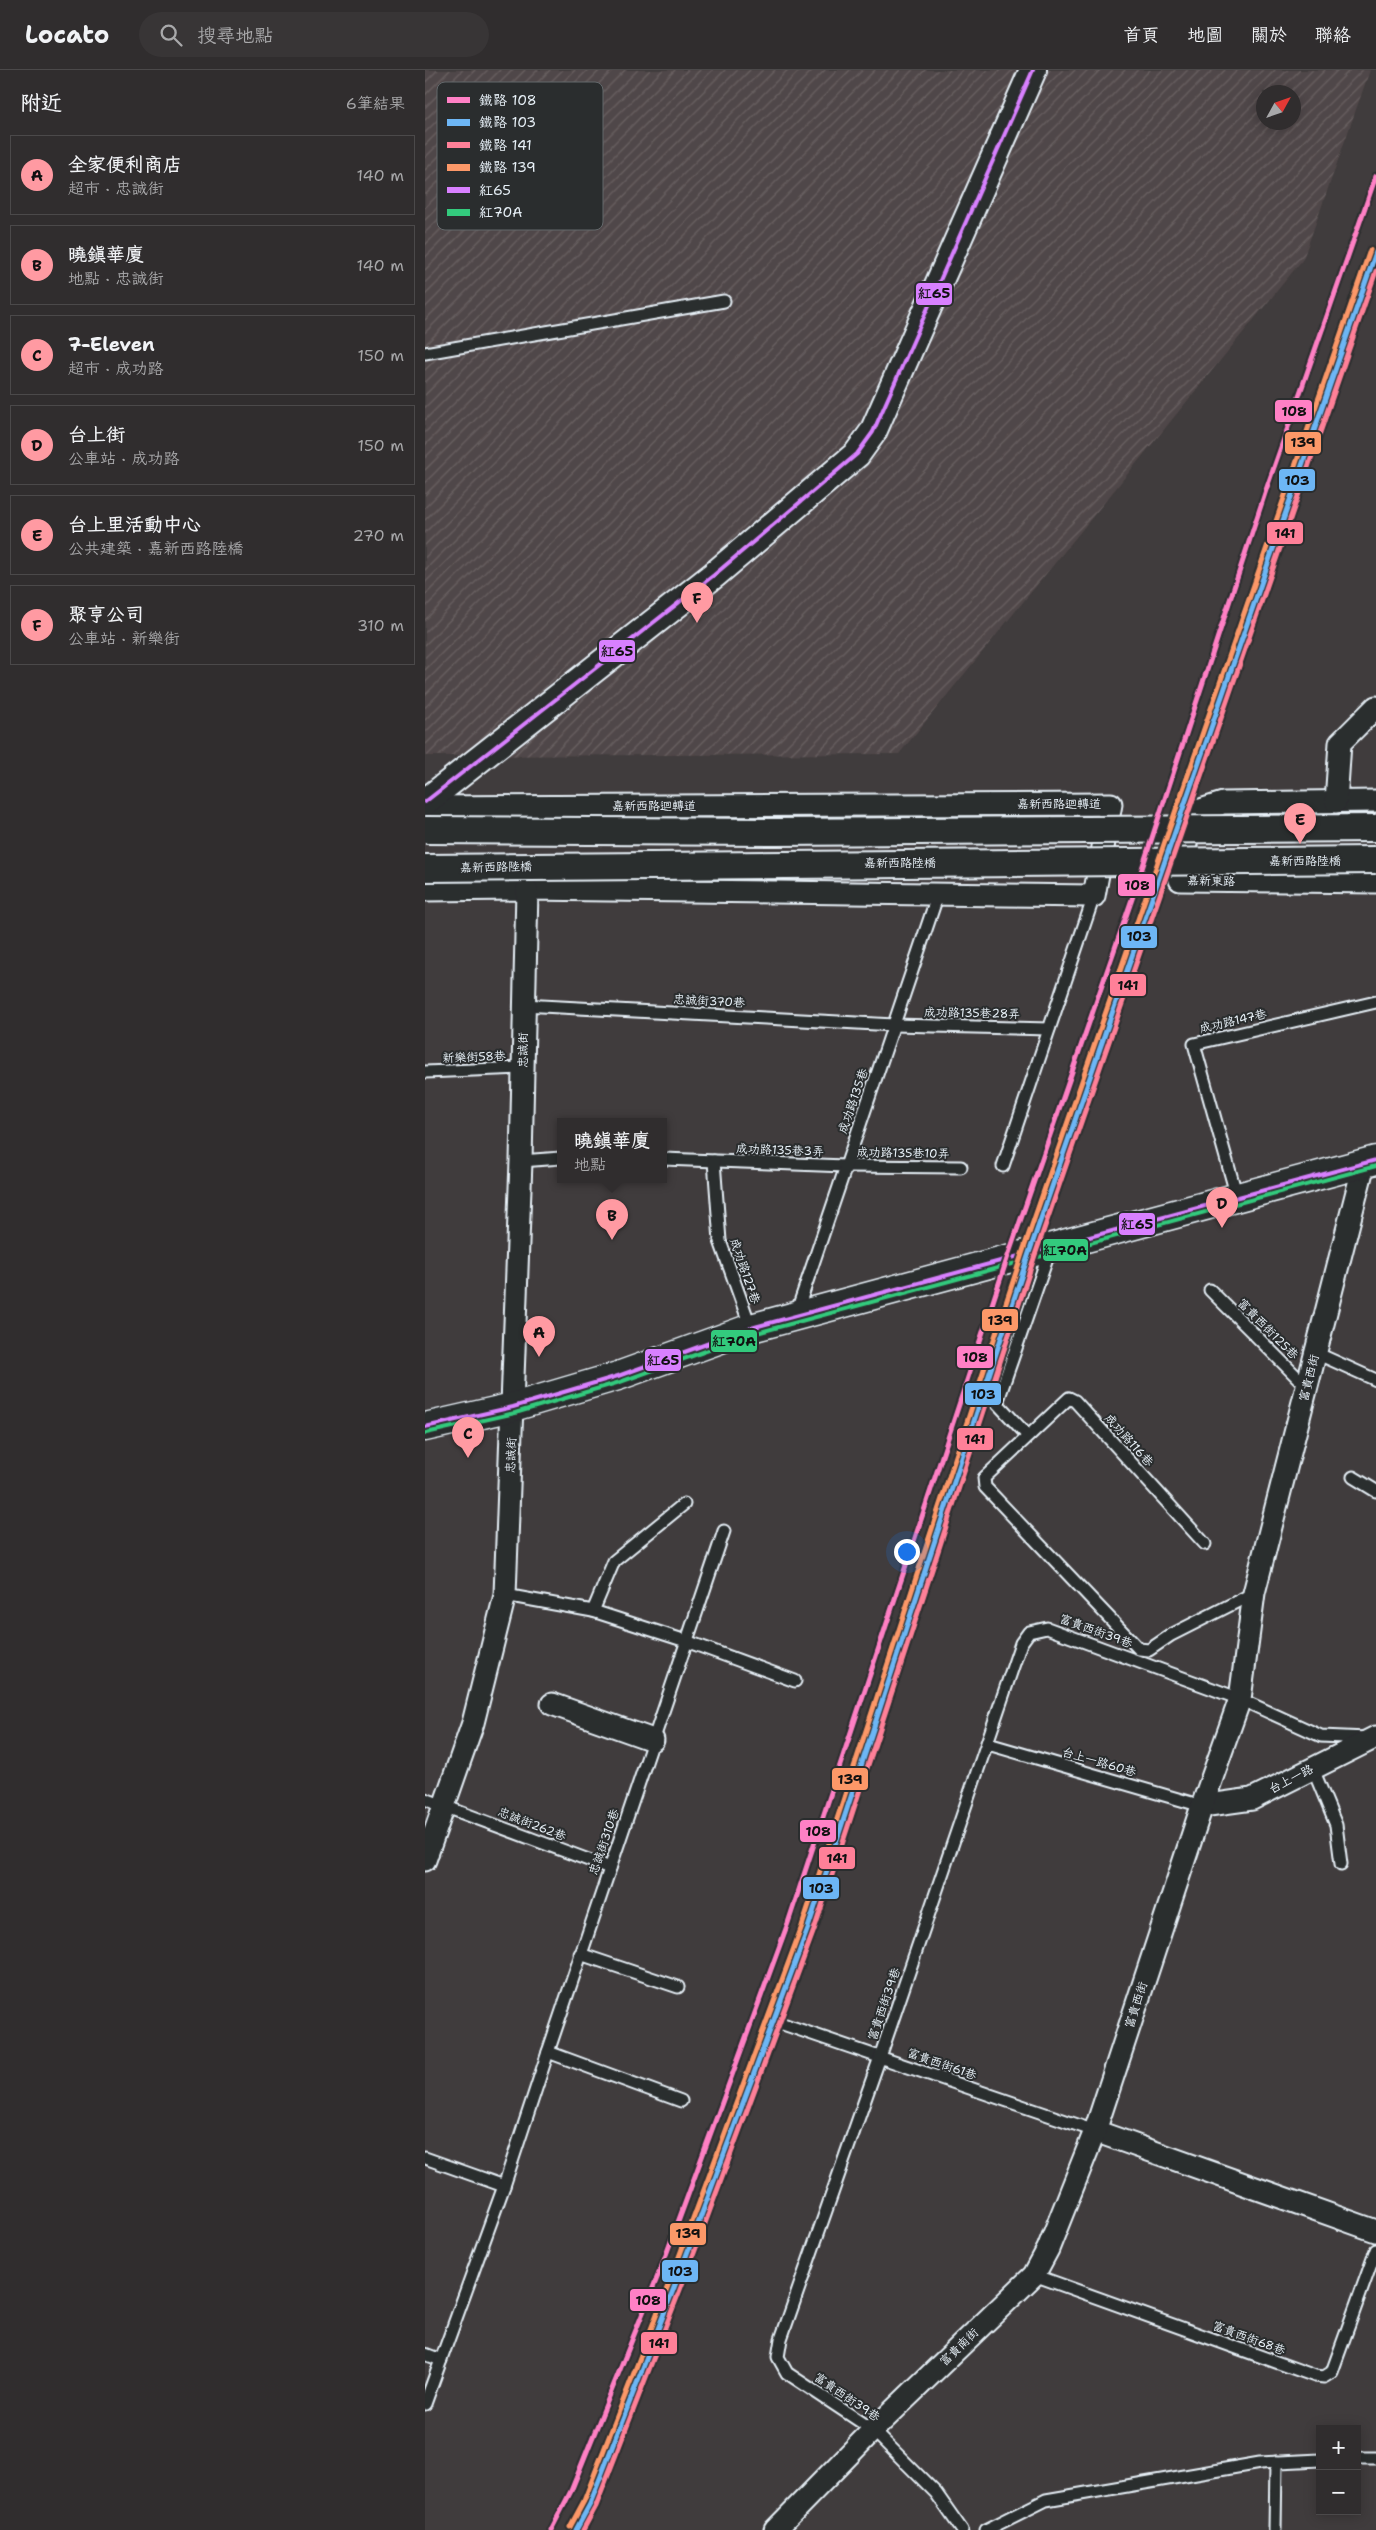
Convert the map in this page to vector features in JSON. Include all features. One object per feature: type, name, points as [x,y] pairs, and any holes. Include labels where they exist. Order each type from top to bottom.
[{"type":"main road","points":[[425,1427],[513,1406],[618,1376],[751,1328],[1370,1162]]},
{"type":"street","points":[[425,802],[714,575],[857,454],[873,432],[1033,70]]},
{"type":"street","points":[[1336,802],[1340,742],[1376,708]]},
{"type":"street","name":"嘉新東路","points":[[1376,801],[1223,803],[1191,813],[1180,880],[1376,882]]},
{"type":"street","name":"嘉新西路迴轉道","points":[[425,807],[1111,804],[1094,896]]},
{"type":"street","points":[[425,830],[777,832],[1376,828]]},
{"type":"street","name":"嘉新西路陸橋","points":[[425,868],[1376,860]]},
{"type":"street","points":[[425,890],[527,889],[1094,896]]},
{"type":"street","name":"忠誠街","points":[[425,1860],[435,1802],[473,1723],[505,1594],[521,1161],[527,889]]},
{"type":"street","name":"富貴西街","points":[[1095,2131],[1202,1806],[1240,1699],[1254,1593],[1315,1353],[1370,1162]]},
{"type":"street","points":[[552,1704],[653,1740]]},
{"type":"street","name":"台上一路","points":[[1202,1806],[1253,1799],[1373,1737]]},
{"type":"street","points":[[1095,2131],[1376,2231]]},
{"type":"street","name":"富貴南街","points":[[775,2530],[873,2430],[1033,2275],[1048,2249],[1095,2131]]},
{"type":"lane","points":[[425,354],[724,301]]},
{"type":"lane","name":"成功路135巷","points":[[795,1316],[938,894]]},
{"type":"lane","points":[[1003,1166],[1094,896]]},
{"type":"lane","name":"成功路147巷","points":[[1237,1199],[1194,1044],[1376,1002]]},
{"type":"lane","name":"忠誠街370巷","points":[[523,1005],[894,1025]]},
{"type":"lane","name":"成功路135巷28弄","points":[[894,1025],[1049,1028]]},
{"type":"lane","name":"新樂街58巷","points":[[425,1072],[523,1068]]},
{"type":"lane","points":[[521,1161],[557,1158]]},
{"type":"lane","name":"成功路135巷3弄","points":[[667,1159],[845,1166]]},
{"type":"lane","name":"成功路127巷","points":[[714,1161],[720,1241],[751,1328]]},
{"type":"lane","name":"成功路135巷10弄","points":[[845,1166],[961,1167]]},
{"type":"lane","points":[[1051,1246],[997,1403],[1028,1436],[984,1478],[985,1487],[1139,1649],[1149,1650],[1171,1635],[1254,1593]]},
{"type":"lane","name":"富貴西街125巷","points":[[1209,1290],[1307,1387]]},
{"type":"lane","points":[[1315,1353],[1376,1380]]},
{"type":"lane","name":"成功路116巷","points":[[1028,1436],[1069,1398],[1075,1401],[1205,1544]]},
{"type":"lane","points":[[1353,1477],[1376,1491]]},
{"type":"lane","points":[[593,1611],[614,1561],[684,1504]]},
{"type":"lane","name":"忠誠街310巷","points":[[425,2404],[504,2186],[579,1954],[724,1531]]},
{"type":"lane","points":[[505,1594],[593,1611],[686,1641],[795,1681]]},
{"type":"lane","name":"富貴西街39巷","points":[[962,2530],[936,2493],[873,2430],[787,2373],[778,2357],[781,2339],[988,1744],[1021,1643],[1029,1632],[1047,1628],[1240,1699],[1321,1736],[1373,1737]]},
{"type":"lane","name":"台上一路60巷","points":[[988,1744],[1202,1806]]},
{"type":"lane","points":[[1313,1769],[1336,1824],[1341,1864]]},
{"type":"lane","name":"忠誠街262巷","points":[[435,1802],[610,1868]]},
{"type":"lane","points":[[579,1954],[678,1986]]},
{"type":"lane","name":"富貴西街61巷","points":[[780,2023],[1095,2131]]},
{"type":"lane","points":[[548,2052],[681,2101]]},
{"type":"lane","points":[[425,2158],[504,2186]]},
{"type":"lane","name":"富貴西街68巷","points":[[1033,2275],[1315,2376],[1324,2377],[1332,2372],[1376,2250]]},
{"type":"lane","points":[[425,2354],[441,2360]]},
{"type":"lane","points":[[1361,2458],[1376,2458]]},
{"type":"lane","points":[[986,2530],[1046,2500],[1260,2463],[1316,2460]]},
{"type":"lane","points":[[1275,2530],[1276,2462]]},
{"type":"shaded area","points":[[425,70],[1370,70],[1303,259],[899,754],[425,756]]},
{"type":"rail line","name":"108","points":[[551,2530],[571,2491],[663,2263],[788,1923],[1007,1259],[1132,899],[1266,490],[1376,176]]},
{"type":"rail line","name":"139","points":[[570,2527],[584,2501],[676,2265],[802,1926],[1023,1251],[1370,250]]},
{"type":"rail line","name":"103","points":[[576,2530],[590,2504],[682,2267],[808,1928],[1029,1253],[1376,252]]},
{"type":"rail line","name":"141","points":[[583,2530],[596,2506],[688,2269],[814,1930],[1035,1255],[1376,271]]},
{"type":"transit line","name":"紅65","points":[[425,802],[714,575],[857,454],[873,432],[1033,70]]},
{"type":"transit line","name":"紅65","points":[[425,1427],[513,1407],[618,1376],[751,1328],[1376,1160]]},
{"type":"transit line","name":"紅70A","points":[[426,1433],[515,1413],[620,1382],[753,1334],[1376,1166]]},
{"type":"place","name":"聚亨公司","points":[[697,623]]},
{"type":"place","name":"台上里活動中心","points":[[1300,844]]},
{"type":"place","name":"台上街","points":[[1222,1228]]},
{"type":"place","name":"曉鎮華廈","points":[[612,1240]]},
{"type":"place","name":"全家便利商店","points":[[539,1357]]},
{"type":"place","name":"7-Eleven","points":[[468,1458]]}]
